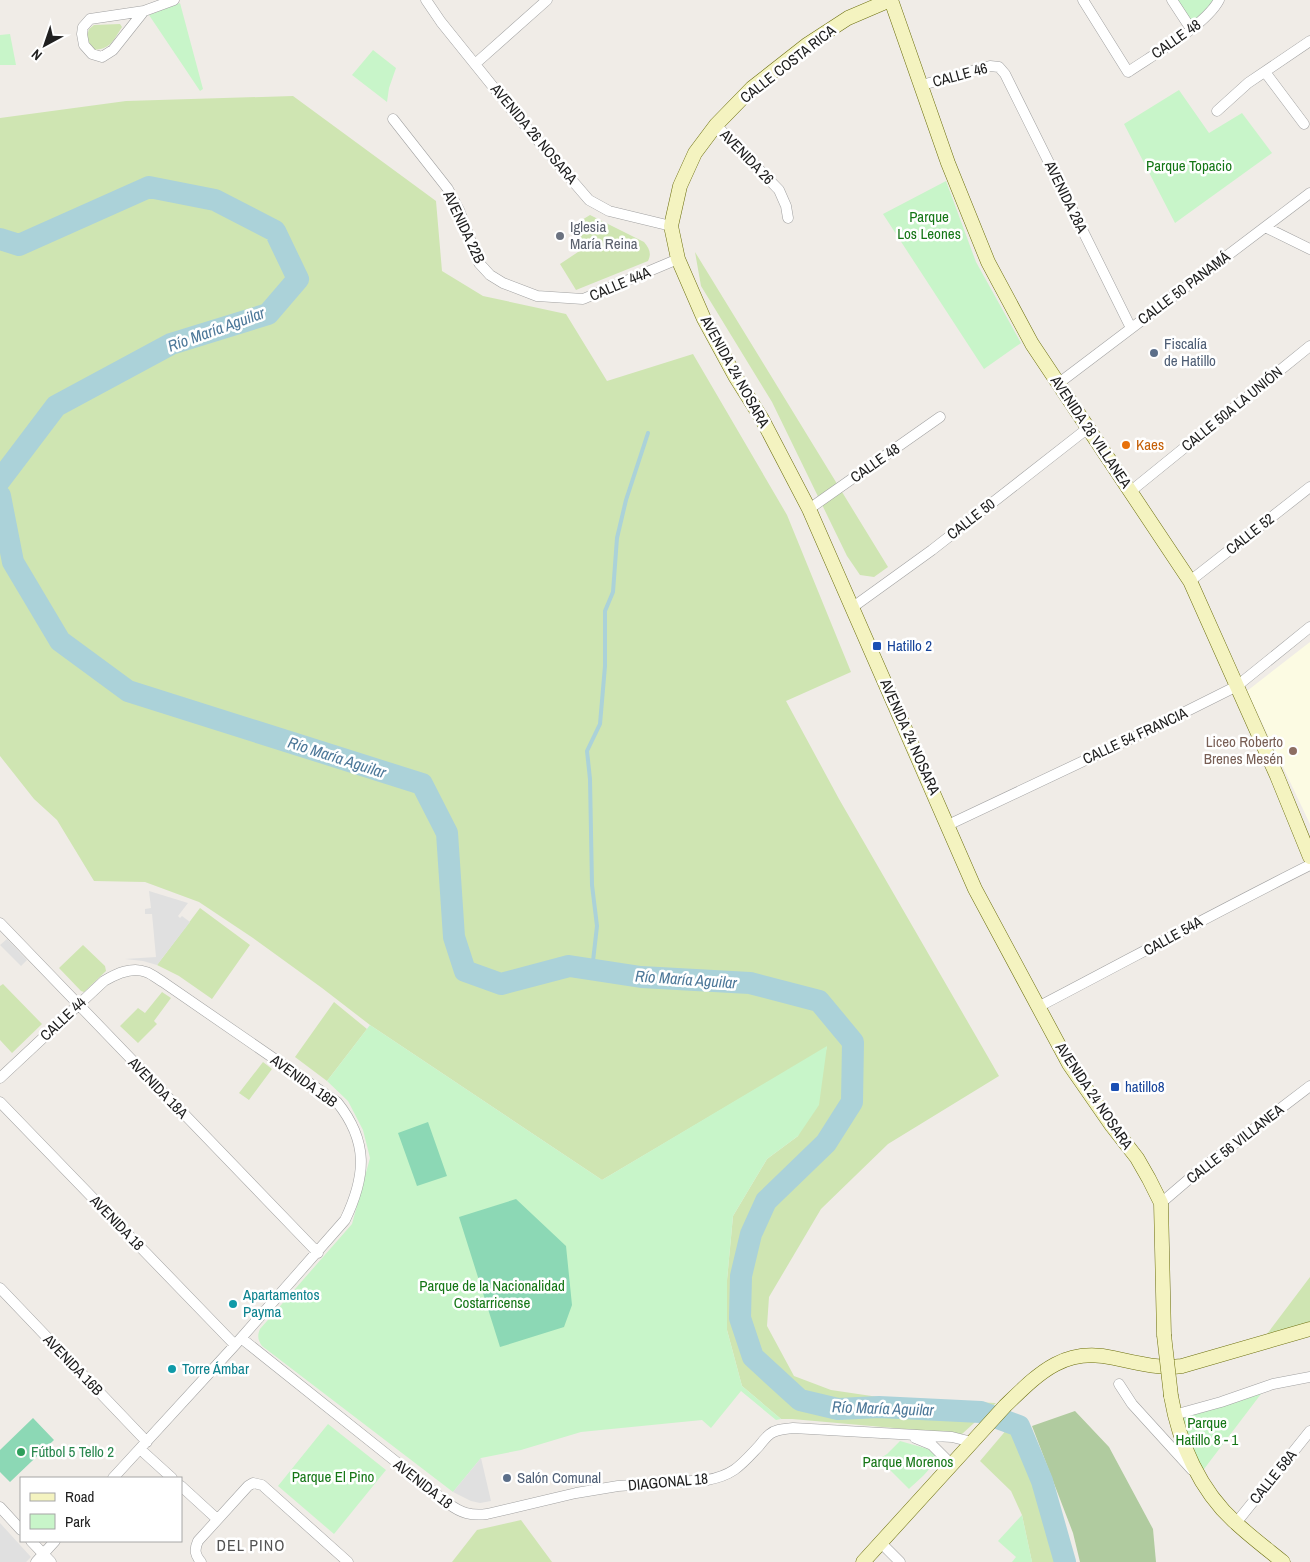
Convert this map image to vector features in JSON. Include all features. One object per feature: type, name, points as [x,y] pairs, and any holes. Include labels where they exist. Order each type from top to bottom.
[{"type":"street","points":[[144,11],[113,50],[102,57],[92,54],[84,45],[83,26],[90,19],[144,11],[174,0]]},
{"type":"street","name":"AVENIDA 26 NOSARA","points":[[426,0],[441,22],[515,114],[590,200],[608,211],[671,226]]},
{"type":"street","points":[[475,64],[547,0]]},
{"type":"street","name":"AVENIDA 28 VILLANEA","points":[[891,0],[948,162],[988,262],[1032,344],[1190,581],[1277,776],[1310,857]]},
{"type":"street","name":"CALLE COSTA RICA","points":[[678,259],[671,226],[680,186],[696,153],[716,125],[752,88],[808,44],[848,18],[891,0]]},
{"type":"street","name":"CALLE 48","points":[[1083,0],[1128,72],[1191,29],[1206,17],[1219,0]]},
{"type":"street","points":[[1172,0],[1191,29]]},
{"type":"street","points":[[1217,111],[1248,83],[1310,41]]},
{"type":"street","name":"CALLE 46","points":[[922,85],[990,66],[999,67]]},
{"type":"street","name":"AVENIDA 28A","points":[[999,67],[1006,74],[1131,328]]},
{"type":"street","points":[[1265,72],[1304,124]]},
{"type":"street","name":"AVENIDA 22B","points":[[393,119],[448,189],[463,218],[480,263],[490,275],[503,283]]},
{"type":"street","name":"AVENIDA 26","points":[[716,125],[779,190],[786,206],[788,218]]},
{"type":"street","name":"CALLE 50 PANAMÁ","points":[[1059,383],[1310,193]]},
{"type":"street","points":[[1265,227],[1310,249]]},
{"type":"street","name":"CALLE 44A","points":[[503,283],[537,296],[583,299],[678,259]]},
{"type":"street","name":"AVENIDA 24 NOSARA","points":[[678,259],[704,319],[762,420],[809,510],[975,889],[1069,1064],[1137,1158],[1149,1178],[1160,1203]]},
{"type":"street","name":"CALLE 50A LA UNIÓN","points":[[1131,491],[1310,346]]},
{"type":"street","name":"CALLE 48","points":[[809,510],[940,418]]},
{"type":"street","name":"CALLE 50","points":[[853,607],[932,550],[1088,428]]},
{"type":"street","name":"CALLE 52","points":[[1190,581],[1310,487]]},
{"type":"street","name":"CALLE 54 FRANCIA","points":[[948,825],[1147,731],[1236,686],[1310,627]]},
{"type":"street","name":"CALLE 54A","points":[[1038,1007],[1230,905],[1310,865]]},
{"type":"street","name":"AVENIDA 18A","points":[[0,923],[318,1253]]},
{"type":"street","name":"CALLE 44","points":[[0,1078],[104,981],[118,973],[131,970]]},
{"type":"street","name":"AVENIDA 18B","points":[[114,1477],[238,1342],[346,1220],[355,1199],[360,1178],[361,1156],[357,1138],[347,1115],[337,1102],[164,982],[145,972],[131,970]]},
{"type":"street","name":"CALLE 56 VILLANEA","points":[[1160,1203],[1196,1173],[1310,1086]]},
{"type":"street","name":"AVENIDA 18","points":[[0,1102],[238,1342],[448,1504],[458,1511],[467,1514]]},
{"type":"street","points":[[1160,1203],[1164,1335],[1171,1396],[1174,1415],[1180,1433],[1201,1480]]},
{"type":"street","name":"AVENIDA 16B","points":[[0,1288],[171,1477]]},
{"type":"street","points":[[863,1562],[1005,1406],[1050,1366],[1068,1359],[1088,1355],[1108,1357],[1150,1366],[1175,1367],[1310,1329]]},
{"type":"street","points":[[1174,1415],[1221,1402],[1273,1384],[1310,1377]]},
{"type":"street","points":[[1119,1384],[1132,1404],[1201,1480],[1219,1505],[1236,1523],[1278,1560]]},
{"type":"street","name":"DIAGONAL 18","points":[[467,1514],[487,1514],[576,1493],[618,1486],[718,1478],[740,1466],[770,1434],[793,1428],[952,1437],[972,1442]]},
{"type":"street","name":"CALLE 58A","points":[[1236,1523],[1310,1431]]},
{"type":"street","points":[[907,1435],[932,1445],[952,1465]]},
{"type":"street","points":[[201,1562],[195,1548],[198,1541],[248,1486],[258,1483],[348,1562]]},
{"type":"street","points":[[182,1487],[217,1519]]},
{"type":"street","points":[[0,1507],[20,1529]]},
{"type":"street","points":[[33,1542],[51,1562]]},
{"type":"street","points":[[36,1562],[54,1542]]},
{"type":"street","points":[[880,1543],[900,1562]]},
{"type":"shaded area","name":"Liceo Roberto Brenes Mesén","points":[[1310,642],[1310,824],[1247,691]]},
{"type":"shaded area","points":[[149,891],[188,903],[178,916],[180,918],[182,916],[190,922],[157,965],[125,959],[156,957],[152,914],[145,914],[145,909],[151,908]]},
{"type":"shaded area","points":[[7,939],[27,960],[21,966],[0,945]]},
{"type":"shaded area","points":[[481,1458],[491,1501],[480,1503],[471,1501],[453,1492]]},
{"type":"shaded area","points":[[0,1523],[31,1557],[26,1562],[0,1562]]},
{"type":"green space","points":[[1176,0],[1214,0],[1211,7],[1192,23]]},
{"type":"green space","points":[[180,3],[203,89],[200,91],[149,15]]},
{"type":"green space","points":[[120,24],[122,27],[108,46],[93,50],[88,43],[89,29],[94,25]]},
{"type":"green space","points":[[10,34],[16,65],[0,65],[0,35]]},
{"type":"green space","points":[[373,50],[396,68],[389,88],[387,102],[352,75]]},
{"type":"green space","name":"Parque Topacio","points":[[1179,90],[1209,133],[1242,113],[1272,153],[1175,223],[1124,124]]},
{"type":"green space","points":[[293,96],[436,201],[442,271],[483,296],[566,314],[607,381],[693,354],[787,515],[851,672],[786,701],[839,799],[999,1076],[888,1144],[821,1209],[769,1297],[767,1326],[794,1376],[831,1390],[885,1398],[996,1403],[962,1434],[781,1419],[742,1386],[727,1330],[727,1280],[733,1216],[767,1159],[798,1136],[827,1047],[602,1180],[370,1025],[253,938],[199,902],[145,882],[94,881],[57,820],[34,799],[0,756],[0,118],[126,101]]},
{"type":"green space","name":"Parque Los Leones","points":[[946,181],[976,262],[1021,343],[984,369],[883,214]]},
{"type":"green space","points":[[590,215],[644,242],[649,249],[650,256],[648,261],[576,290],[560,264],[587,246],[572,226]]},
{"type":"green space","points":[[695,252],[888,567],[874,577],[860,575],[847,556],[772,402],[701,286]]},
{"type":"green space","points":[[200,908],[250,945],[212,999],[179,976],[157,965]]},
{"type":"green space","points":[[83,945],[105,966],[106,971],[84,992],[59,968]]},
{"type":"green space","points":[[3,984],[42,1024],[12,1053],[0,1040],[0,986]]},
{"type":"green space","points":[[162,992],[171,998],[154,1021],[157,1024],[138,1043],[120,1026],[138,1008],[145,1013]]},
{"type":"green space","points":[[334,1002],[367,1029],[327,1081],[295,1057]]},
{"type":"green space","name":"Parque de la Nacionalidad Costarricense","points":[[370,1025],[602,1180],[827,1046],[819,1105],[798,1136],[767,1159],[733,1216],[727,1280],[727,1330],[742,1386],[781,1419],[776,1420],[741,1391],[711,1428],[702,1420],[581,1432],[521,1450],[481,1458],[453,1492],[262,1346],[258,1338],[260,1329],[352,1224],[370,1158],[363,1130],[348,1101],[327,1081]]},
{"type":"green space","points":[[263,1062],[272,1069],[249,1100],[239,1093]]},
{"type":"green space","points":[[428,1122],[447,1176],[417,1186],[398,1133]]},
{"type":"green space","points":[[516,1199],[566,1246],[572,1305],[564,1327],[500,1347],[459,1217]]},
{"type":"green space","points":[[1310,1277],[1310,1325],[1264,1338]]},
{"type":"green space","name":"Parque Hatillo 8 - 1","points":[[1264,1390],[1201,1473],[1180,1419]]},
{"type":"green space","points":[[1075,1411],[1109,1447],[1153,1529],[1156,1562],[1080,1562],[1073,1533],[1032,1426]]},
{"type":"green space","name":"Fútbol 5 Tello 2","points":[[33,1418],[54,1440],[10,1482],[0,1472],[0,1450]]},
{"type":"green space","name":"Parque El Pino","points":[[328,1424],[386,1470],[334,1534],[278,1486]]},
{"type":"green space","points":[[1008,1428],[1018,1437],[1039,1482],[1056,1562],[1032,1562],[1022,1515],[1011,1491],[980,1461]]},
{"type":"green space","name":"Parque Morenos","points":[[900,1441],[928,1449],[935,1455],[929,1469],[909,1489],[879,1459]]},
{"type":"green space","points":[[1022,1515],[1032,1562],[1012,1562],[1016,1557],[998,1541]]},
{"type":"green space","points":[[521,1520],[552,1562],[452,1562],[477,1530]]},
{"type":"waterway","name":"Río María Aguilar","points":[[0,239],[19,245],[149,187],[215,200],[275,231],[298,279],[268,314],[171,344],[56,406],[0,480]]},
{"type":"waterway","points":[[592,970],[597,926],[592,885],[590,779],[587,751],[600,724],[605,666],[605,611],[613,592],[617,538],[626,500],[648,433]]},
{"type":"waterway","name":"Río María Aguilar","points":[[0,496],[13,562],[60,641],[128,691],[422,784],[447,833],[454,937],[465,971],[501,984],[569,966],[641,977],[750,983],[819,1001],[853,1042],[852,1102],[826,1143],[766,1201],[751,1234],[741,1276],[740,1318],[753,1357],[800,1400],[838,1409],[879,1407],[981,1412],[1019,1426],[1042,1481],[1065,1562]]},
{"type":"place","name":"Iglesia María Reina","points":[[560,236]]},
{"type":"place","name":"Fiscalía de Hatillo","points":[[1154,353]]},
{"type":"place","name":"Kaes","points":[[1126,445]]},
{"type":"place","name":"Hatillo 2","points":[[877,646]]},
{"type":"place","name":"Liceo Roberto Brenes Mesén","points":[[1293,751]]},
{"type":"place","name":"hatillo8","points":[[1115,1087]]},
{"type":"place","name":"Apartamentos Payma","points":[[233,1304]]},
{"type":"place","name":"Torre Ámbar","points":[[172,1369]]},
{"type":"place","name":"Fútbol 5 Tello 2","points":[[21,1452]]},
{"type":"place","name":"Salón Comunal","points":[[507,1478]]},
{"type":"district","name":"DEL PINO","points":[[251,1545]]}]
